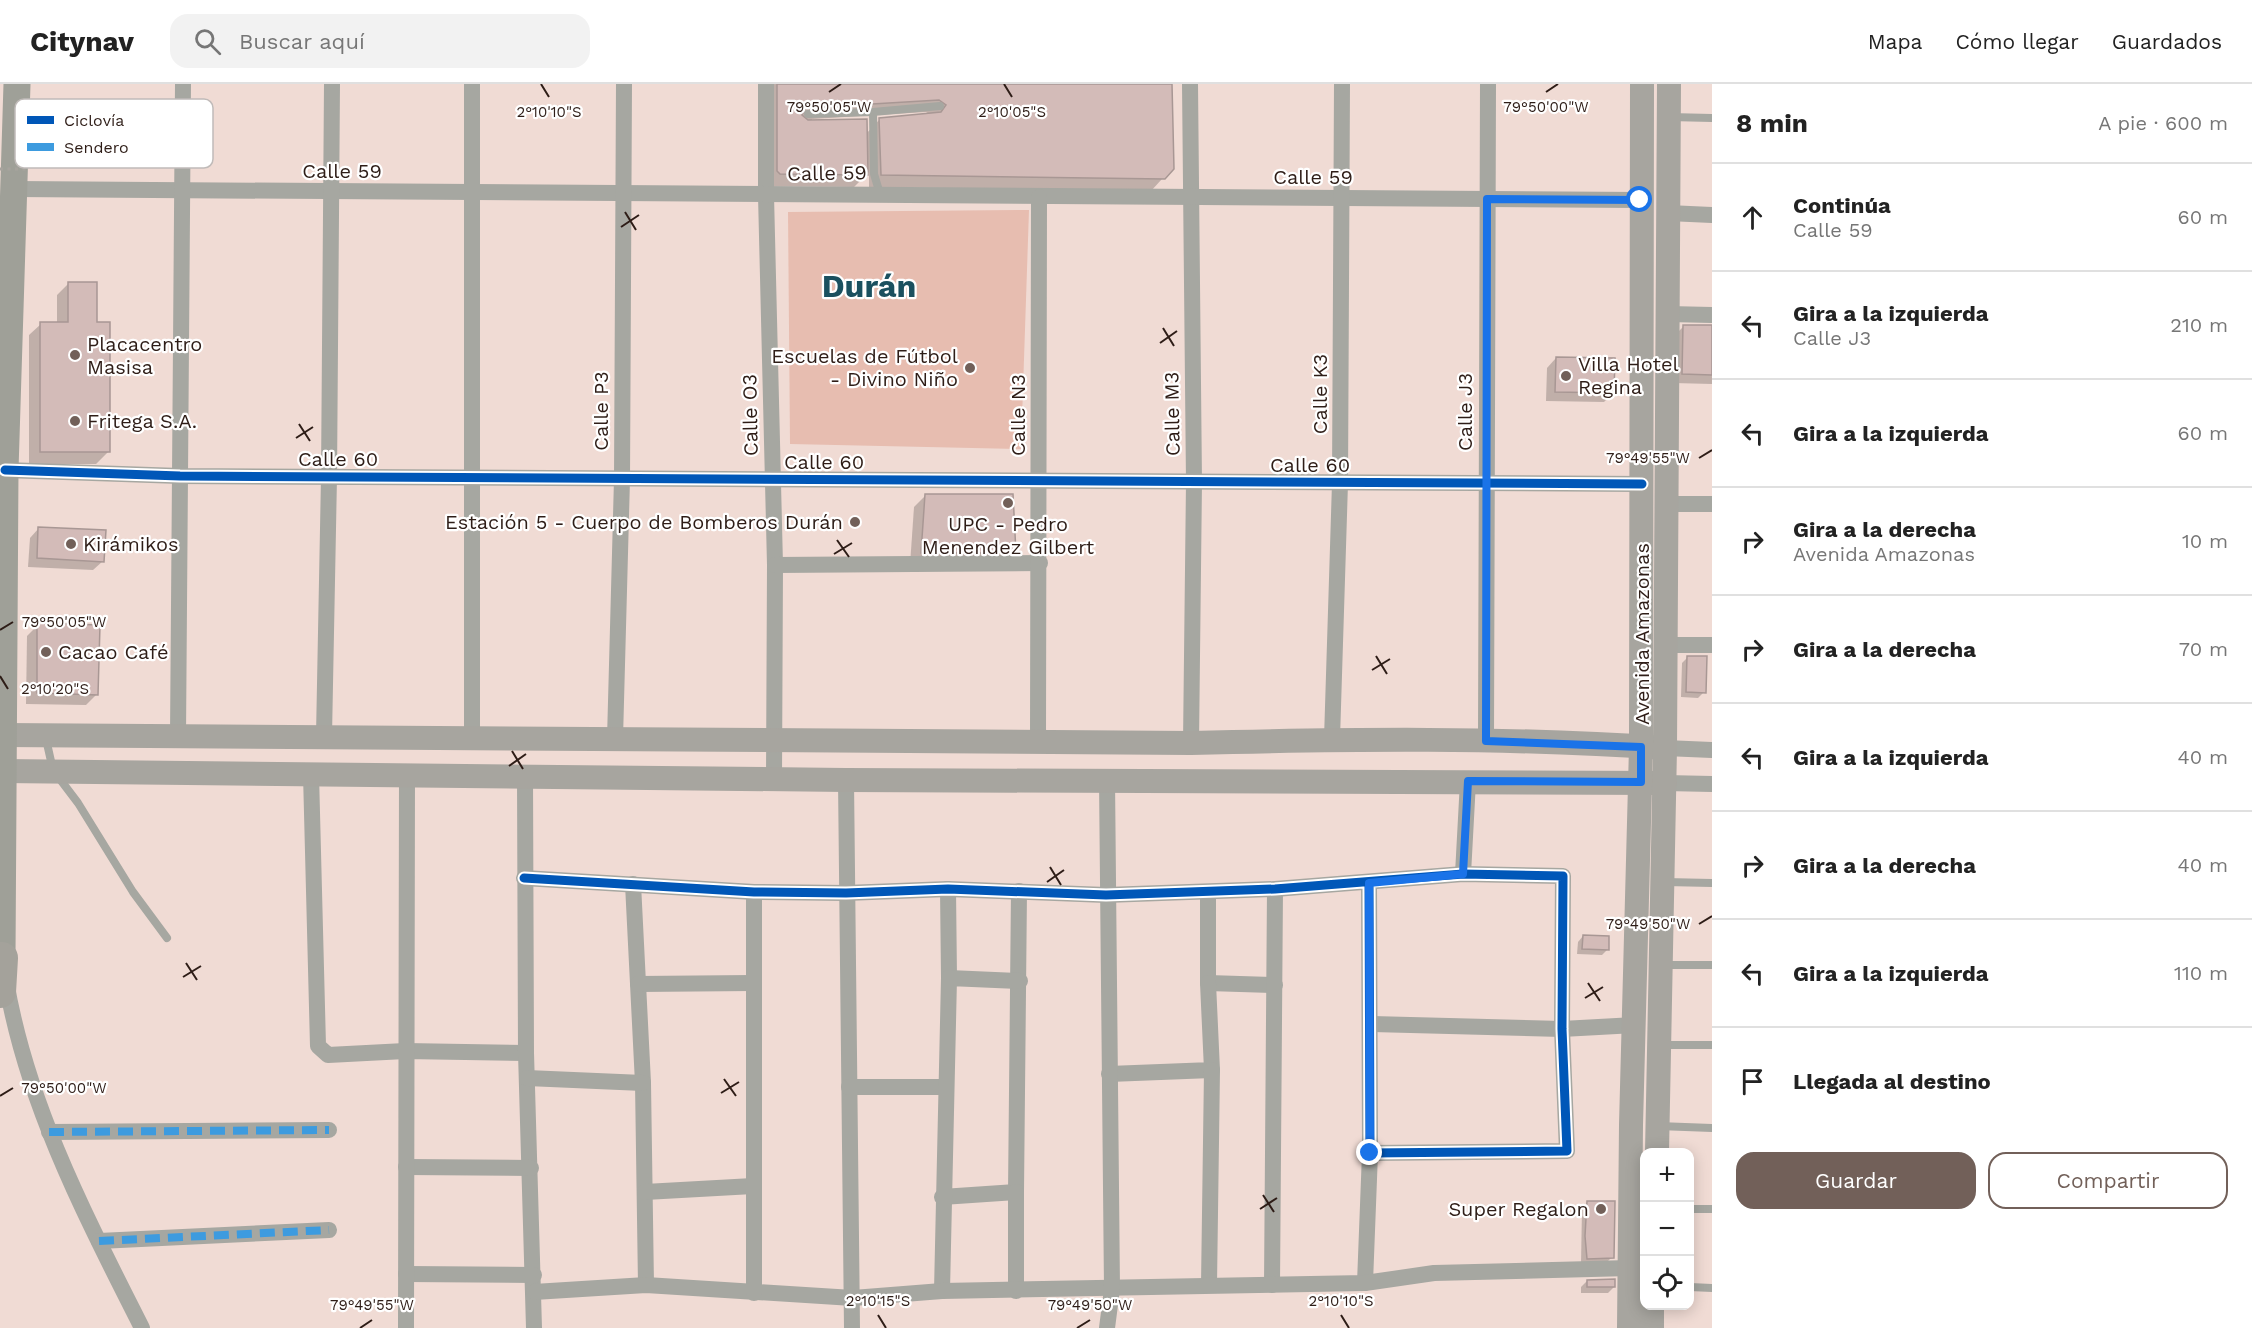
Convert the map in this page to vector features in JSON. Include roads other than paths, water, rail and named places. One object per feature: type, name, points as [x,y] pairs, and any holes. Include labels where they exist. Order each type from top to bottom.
[{"type":"highway","points":[[0,993],[2,958]]},
{"type":"main road","points":[[17,84],[17,99]]},
{"type":"main road","points":[[2,958],[5,470],[15,176]]},
{"type":"street","points":[[324,736],[329,477],[332,84]]},
{"type":"street","points":[[472,84],[474,478],[472,739]]},
{"type":"street","name":"Calle P3","points":[[615,739],[622,479],[624,84]]},
{"type":"street","name":"Calle O3","points":[[766,84],[766,195],[774,565],[774,779]]},
{"type":"street","name":"Calle M3","points":[[1190,84],[1194,482],[1191,743]]},
{"type":"street","name":"Calle K3","points":[[1332,740],[1340,483],[1342,84]]},
{"type":"street","name":"Calle J3","points":[[1486,741],[1488,84]]},
{"type":"street","name":"Avenida Amazonas","points":[[1629,1328],[1641,782],[1640,200],[1642,84]]},
{"type":"street","name":"Avenida Amazonas","points":[[1657,1148],[1661,882],[1665,783],[1669,84]]},
{"type":"street","points":[[178,736],[183,168]]},
{"type":"street","name":"Calle 59","points":[[15,176],[183,191],[1640,200]]},
{"type":"street","name":"Calle N3","points":[[1038,742],[1039,197]]},
{"type":"street","points":[[1668,213],[1712,215]]},
{"type":"street","points":[[1668,314],[1712,315]]},
{"type":"street","name":"Calle 60","points":[[5,470],[180,476],[1642,484]]},
{"type":"street","points":[[1666,504],[1712,504]]},
{"type":"street","points":[[774,565],[1040,563]]},
{"type":"street","points":[[1665,645],[1712,645]]},
{"type":"street","points":[[4,735],[1191,743],[1332,740],[1486,741],[1712,750]]},
{"type":"street","points":[[3,771],[846,780],[1107,779],[1712,784]]},
{"type":"street","points":[[311,774],[318,1046],[328,1055],[405,1051],[526,1053]]},
{"type":"street","points":[[406,1328],[407,774]]},
{"type":"street","points":[[525,776],[526,1053],[534,1328]]},
{"type":"street","points":[[1107,779],[1106,895],[1112,1289],[1107,1328]]},
{"type":"street","points":[[846,780],[852,1328]]},
{"type":"street","points":[[1463,874],[1468,781]]},
{"type":"street","points":[[524,878],[754,892],[846,893],[948,889],[1106,895],[1275,889],[1463,874],[1563,876],[1562,1029],[1567,1151],[1370,1153]]},
{"type":"street","points":[[1365,1283],[1372,1024],[1369,883]]},
{"type":"street","points":[[633,884],[643,1083],[646,1285]]},
{"type":"street","points":[[942,1291],[942,1197],[949,978],[948,889]]},
{"type":"street","points":[[1272,1285],[1275,889]]},
{"type":"street","points":[[1016,1291],[1019,891]]},
{"type":"street","points":[[754,892],[754,1293]]},
{"type":"street","points":[[1208,892],[1208,983],[1212,1071],[1209,1285]]},
{"type":"street","points":[[2,958],[12,1017],[49,1132],[142,1328]]},
{"type":"street","points":[[949,978],[1020,981]]},
{"type":"street","points":[[638,984],[753,983]]},
{"type":"street","points":[[1208,983],[1275,985]]},
{"type":"street","points":[[1372,1024],[1562,1029],[1635,1025]]},
{"type":"street","points":[[1109,1074],[1212,1071]]},
{"type":"street","points":[[527,1078],[643,1083]]},
{"type":"street","points":[[849,1086],[946,1087]]},
{"type":"street","points":[[49,1132],[329,1130]]},
{"type":"street","points":[[406,1167],[531,1168]]},
{"type":"street","points":[[645,1192],[753,1186]]},
{"type":"street","points":[[942,1197],[1016,1192]]},
{"type":"street","points":[[99,1241],[329,1230]]},
{"type":"street","points":[[406,1274],[534,1283],[646,1285],[853,1298],[942,1291],[1365,1283],[1434,1273],[1630,1268]]},
{"type":"street","points":[[1652,1328],[1653,1310]]},
{"type":"lane","points":[[808,114],[873,112],[940,106]]},
{"type":"lane","points":[[873,112],[874,174],[880,194]]},
{"type":"lane","points":[[1669,117],[1712,118]]},
{"type":"lane","points":[[45,735],[53,770],[78,803],[133,892],[167,938]]},
{"type":"lane","points":[[1661,882],[1712,883]]},
{"type":"lane","points":[[1660,965],[1712,965]]},
{"type":"lane","points":[[1659,1045],[1712,1045]]},
{"type":"lane","points":[[1657,1126],[1712,1128]]},
{"type":"lane","points":[[1694,1209],[1712,1209]]},
{"type":"lane","points":[[1694,1287],[1712,1288]]},
{"type":"place","name":"Placacentro Masisa","points":[[75,355]]},
{"type":"place","name":"Escuelas de Fútbol - Divino Niño","points":[[970,368]]},
{"type":"place","name":"Villa Hotel Regina","points":[[1566,376]]},
{"type":"place","name":"Fritega S.A.","points":[[75,421]]},
{"type":"place","name":"UPC - Pedro Menendez Gilbert","points":[[1008,503]]},
{"type":"place","name":"Estación 5 - Cuerpo de Bomberos Durán","points":[[855,522]]},
{"type":"place","name":"Kirámikos","points":[[71,544]]},
{"type":"place","name":"Cacao Café","points":[[46,652]]},
{"type":"place","name":"Super Regalon","points":[[1601,1209]]},
{"type":"district","name":"Durán","points":[[869,286]]}]
